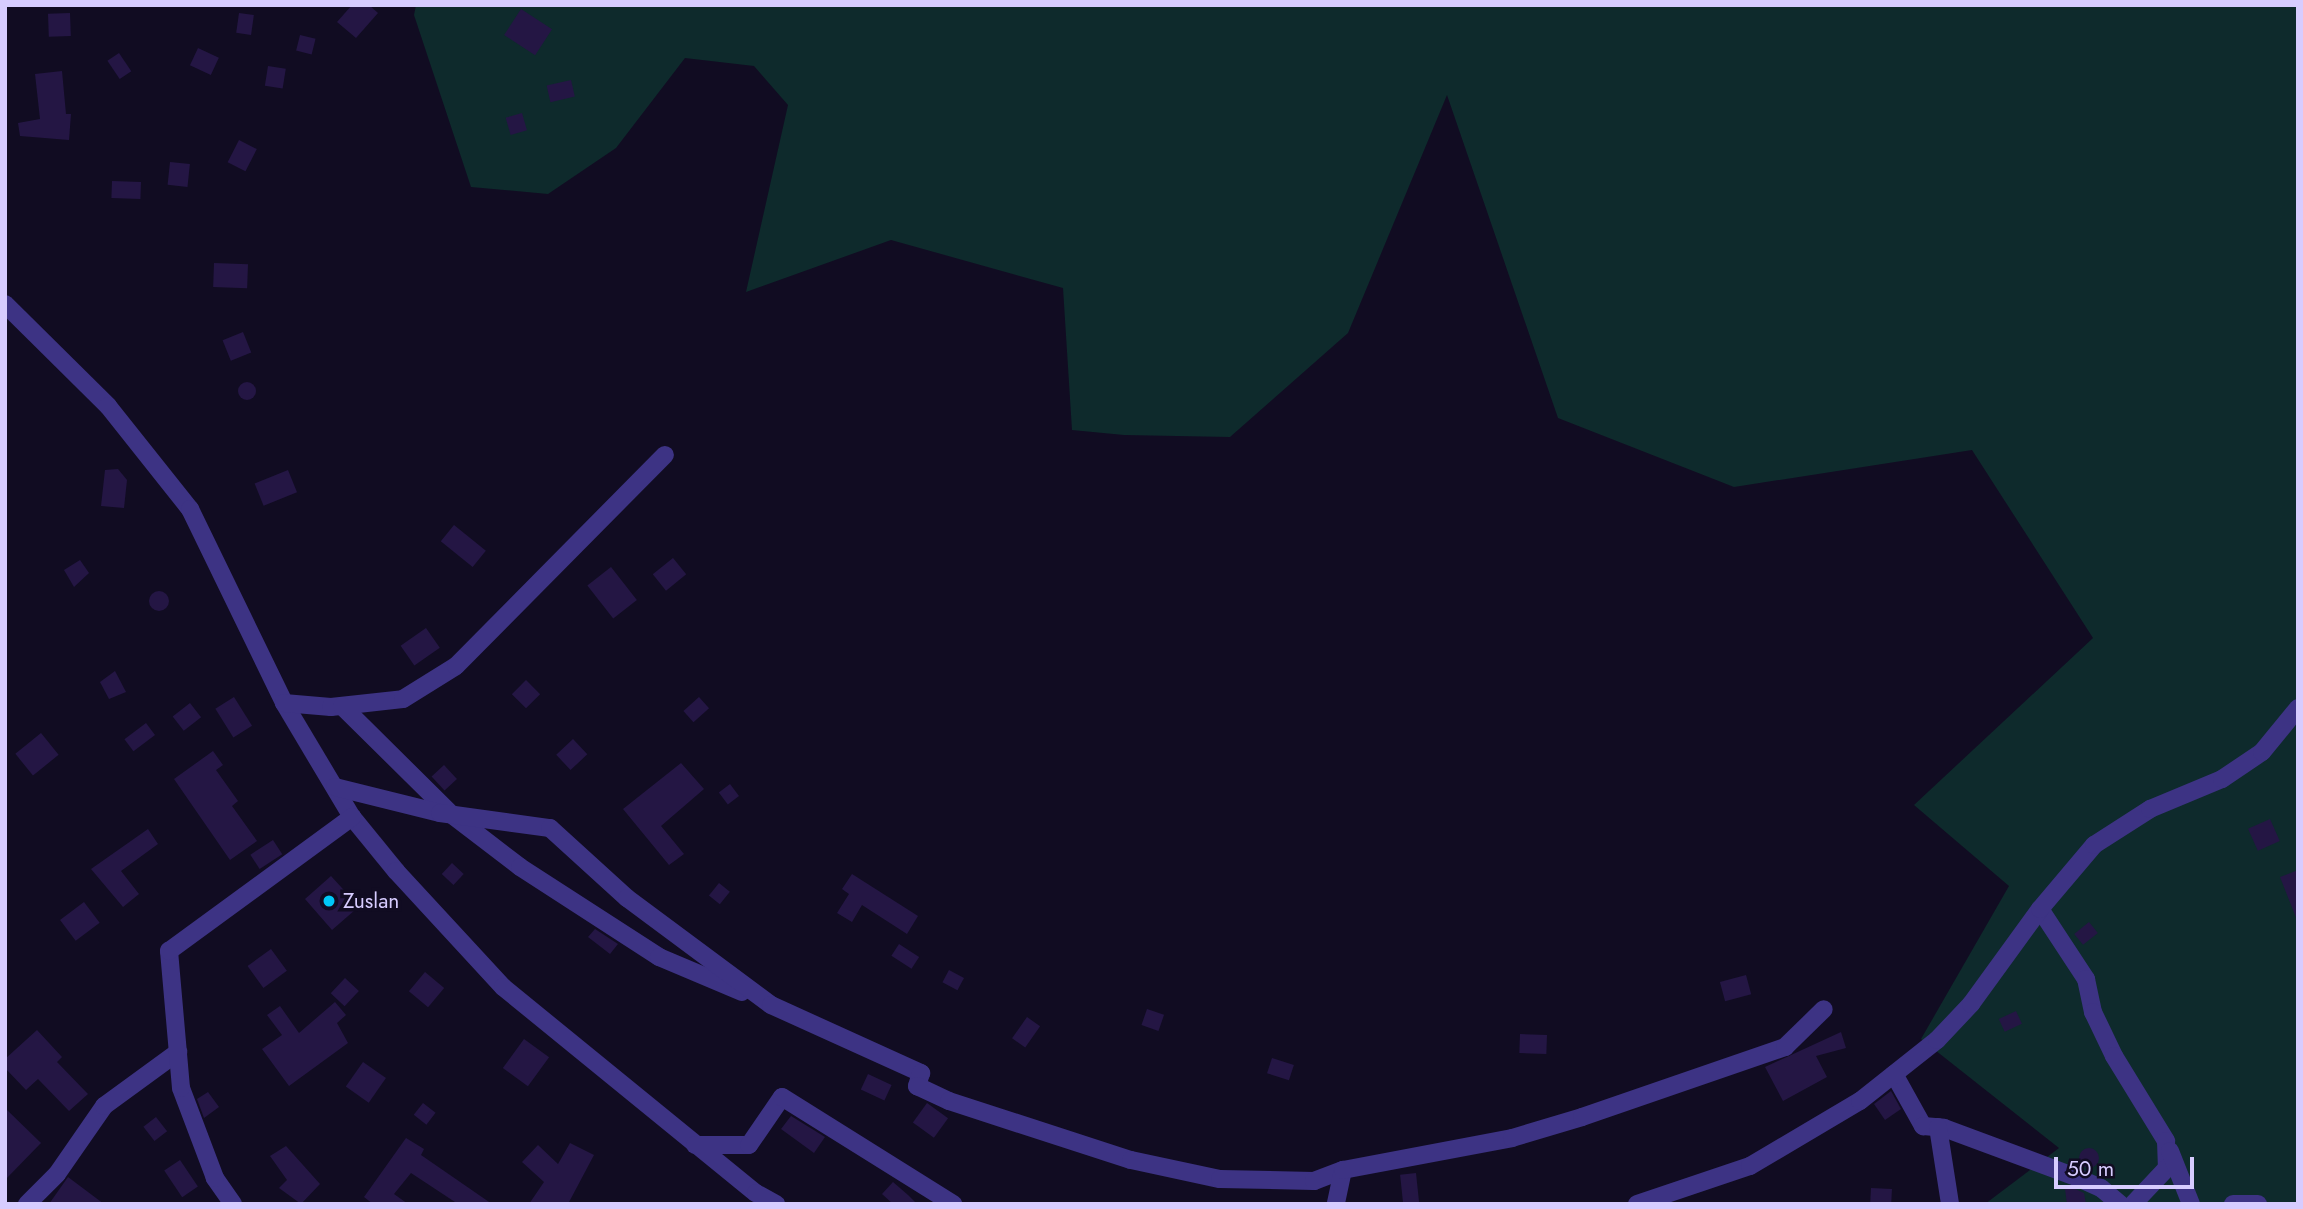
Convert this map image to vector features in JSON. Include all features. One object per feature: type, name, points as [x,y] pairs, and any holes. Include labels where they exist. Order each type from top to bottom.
[{"type":"street","points":[[5,304],[108,406],[190,509],[284,703],[352,817],[396,871],[503,987],[695,1145],[776,1204]]},
{"type":"street","points":[[284,703],[342,706],[403,699],[456,666],[666,455]]},
{"type":"street","points":[[342,706],[451,814],[520,867],[659,957],[921,1073],[917,1086],[949,1101],[1131,1160],[1220,1179],[1314,1181],[1343,1170],[1512,1138],[1582,1117],[1785,1047],[1824,1009]]},
{"type":"street","points":[[1637,1204],[1750,1166],[1860,1101],[1937,1040],[1971,1004],[2039,909],[2094,845],[2150,809],[2222,779],[2262,752],[2298,708]]},
{"type":"street","points":[[335,787],[451,814],[550,828],[627,898],[771,1005]]},
{"type":"street","points":[[233,1204],[215,1178],[181,1088],[169,951],[352,817]]},
{"type":"street","points":[[2039,909],[2086,979],[2093,1012],[2114,1056],[2166,1141],[2191,1204]]},
{"type":"street","points":[[27,1204],[57,1174],[104,1106],[178,1052]]},
{"type":"street","points":[[1894,1074],[1923,1126],[1938,1127],[2076,1178],[2101,1188],[2120,1204]]},
{"type":"street","points":[[695,1145],[749,1145],[782,1097],[953,1204]]},
{"type":"street","points":[[1938,1127],[1950,1204]]},
{"type":"street","points":[[2133,1204],[2167,1168],[2166,1141]]},
{"type":"street","points":[[1336,1204],[1343,1170]]},
{"type":"street","points":[[2233,1204],[2258,1204]]},
{"type":"green space","points":[[416,5],[2298,5],[2298,1204],[1985,1204],[2059,1148],[1921,1039],[2009,886],[1914,805],[2093,638],[1972,450],[1734,487],[1558,418],[1447,95],[1348,333],[1230,437],[1124,435],[1072,430],[1063,288],[891,240],[746,292],[788,105],[754,66],[685,58],[616,148],[548,194],[471,187],[414,15]]},
{"type":"building","points":[[352,5],[369,5],[378,13],[356,38],[337,22]]},
{"type":"building","points":[[521,9],[552,29],[535,55],[504,35]]},
{"type":"building","points":[[70,13],[71,36],[49,37],[48,14]]},
{"type":"building","points":[[239,13],[254,15],[251,35],[236,33]]},
{"type":"building","points":[[300,35],[316,39],[312,54],[296,51]]},
{"type":"building","points":[[198,48],[219,58],[211,75],[190,65]]},
{"type":"building","points":[[119,53],[131,71],[120,79],[107,61]]},
{"type":"building","points":[[268,66],[286,69],[283,89],[265,86]]},
{"type":"building","points":[[62,71],[66,114],[71,114],[69,140],[20,136],[18,123],[40,119],[35,74]]},
{"type":"building","points":[[571,80],[575,97],[550,102],[547,86]]},
{"type":"building","points":[[522,113],[527,130],[511,135],[506,118]]},
{"type":"building","points":[[239,140],[257,149],[245,171],[228,162]]},
{"type":"building","points":[[170,162],[190,164],[187,187],[168,185]]},
{"type":"building","points":[[112,181],[141,182],[140,199],[111,198]]},
{"type":"building","points":[[214,263],[248,264],[247,288],[213,287]]},
{"type":"building","points":[[243,332],[251,352],[231,361],[223,340]]},
{"type":"building","points":[[247,382],[253,385],[256,391],[253,397],[247,400],[241,397],[238,391],[241,385]]},
{"type":"building","points":[[118,469],[127,480],[124,508],[101,506],[105,470]]},
{"type":"building","points":[[288,470],[297,492],[264,506],[255,483]]},
{"type":"building","points":[[454,525],[486,551],[473,567],[441,541]]},
{"type":"building","points":[[673,558],[686,574],[666,591],[653,574]]},
{"type":"building","points":[[80,560],[89,573],[74,587],[64,570]]},
{"type":"building","points":[[611,567],[637,600],[613,619],[587,585]]},
{"type":"building","points":[[159,591],[166,594],[169,601],[166,608],[159,611],[152,608],[149,601],[152,594]]},
{"type":"building","points":[[426,628],[440,648],[414,665],[401,646]]},
{"type":"building","points":[[115,671],[126,692],[109,699],[100,682]]},
{"type":"building","points":[[526,680],[540,694],[526,708],[512,694]]},
{"type":"building","points":[[234,697],[252,726],[233,737],[215,709]]},
{"type":"building","points":[[699,697],[709,708],[693,722],[683,711]]},
{"type":"building","points":[[190,703],[201,717],[184,731],[173,717]]},
{"type":"building","points":[[146,723],[155,735],[133,751],[124,739]]},
{"type":"building","points":[[41,733],[59,755],[33,776],[15,754]]},
{"type":"building","points":[[573,739],[587,754],[571,770],[556,755]]},
{"type":"building","points":[[213,751],[223,765],[216,770],[238,801],[232,806],[257,841],[230,860],[174,779]]},
{"type":"building","points":[[681,763],[704,789],[661,826],[684,854],[669,865],[623,809]]},
{"type":"building","points":[[444,765],[457,779],[445,790],[432,777]]},
{"type":"building","points":[[730,784],[739,796],[728,804],[719,792]]},
{"type":"building","points":[[2270,819],[2280,841],[2258,851],[2248,829]]},
{"type":"building","points":[[148,829],[158,844],[121,871],[139,894],[123,907],[91,869]]},
{"type":"building","points":[[273,840],[282,854],[260,869],[250,855]]},
{"type":"building","points":[[452,863],[464,874],[453,885],[442,874]]},
{"type":"building","points":[[2298,870],[2298,920],[2297,920],[2280,877]]},
{"type":"building","points":[[852,874],[918,916],[907,934],[862,905],[852,922],[837,913],[849,894],[842,889]]},
{"type":"building","name":"Zuslan","points":[[331,876],[353,900],[349,903],[355,910],[332,930],[305,899]]},
{"type":"building","points":[[719,883],[730,892],[720,904],[709,895]]},
{"type":"building","points":[[84,902],[100,923],[76,941],[60,920]]},
{"type":"building","points":[[2089,922],[2098,933],[2083,945],[2074,934]]},
{"type":"building","points":[[595,929],[618,944],[610,954],[588,937]]},
{"type":"building","points":[[899,944],[919,957],[912,969],[891,956]]},
{"type":"building","points":[[271,949],[287,971],[263,988],[248,966]]},
{"type":"building","points":[[949,970],[964,978],[957,990],[942,982]]},
{"type":"building","points":[[425,972],[444,988],[428,1007],[409,991]]},
{"type":"building","points":[[1746,975],[1751,994],[1725,1001],[1720,982]]},
{"type":"building","points":[[345,978],[359,991],[345,1006],[331,993]]},
{"type":"building","points":[[335,1002],[346,1015],[337,1023],[348,1043],[289,1086],[262,1049],[282,1035],[267,1015],[280,1006],[299,1033]]},
{"type":"building","points":[[1147,1009],[1164,1015],[1158,1031],[1141,1025]]},
{"type":"building","points":[[2016,1011],[2022,1024],[2005,1032],[1999,1019]]},
{"type":"building","points":[[1027,1017],[1040,1026],[1025,1047],[1012,1038]]},
{"type":"building","points":[[37,1030],[62,1057],[57,1062],[88,1094],[69,1111],[38,1079],[26,1090],[5,1068],[5,1059]]},
{"type":"building","points":[[1841,1032],[1846,1048],[1816,1056],[1827,1077],[1783,1101],[1765,1067]]},
{"type":"building","points":[[1520,1034],[1547,1035],[1546,1054],[1519,1053]]},
{"type":"building","points":[[524,1039],[549,1057],[528,1086],[503,1068]]},
{"type":"building","points":[[1272,1058],[1294,1065],[1289,1080],[1267,1073]]},
{"type":"building","points":[[363,1062],[386,1078],[369,1103],[346,1087]]},
{"type":"building","points":[[868,1074],[892,1085],[884,1100],[861,1089]]},
{"type":"building","points":[[1891,1091],[1901,1109],[1885,1120],[1874,1104]]},
{"type":"building","points":[[208,1092],[219,1107],[204,1118],[197,1099]]},
{"type":"building","points":[[423,1103],[436,1113],[426,1125],[414,1115]]},
{"type":"building","points":[[927,1103],[948,1118],[934,1138],[913,1122]]},
{"type":"building","points":[[5,1108],[41,1143],[5,1180]]},
{"type":"building","points":[[791,1116],[825,1137],[814,1153],[781,1129]]},
{"type":"building","points":[[156,1117],[167,1131],[154,1141],[143,1127]]},
{"type":"building","points":[[406,1138],[424,1149],[421,1155],[492,1204],[458,1204],[411,1173],[394,1194],[408,1204],[373,1204],[364,1197]]},
{"type":"building","points":[[570,1143],[594,1155],[568,1204],[529,1204],[544,1182],[522,1162],[538,1145],[558,1164]]},
{"type":"building","points":[[286,1146],[320,1184],[301,1204],[279,1188],[287,1180],[270,1156]]},
{"type":"building","points":[[2089,1148],[2096,1151],[2099,1158],[2096,1165],[2089,1168],[2082,1165],[2079,1158],[2082,1151]]},
{"type":"building","points":[[180,1160],[198,1187],[182,1197],[164,1171]]},
{"type":"building","points":[[1416,1173],[1419,1204],[1403,1204],[1400,1175]]},
{"type":"building","points":[[68,1177],[104,1204],[49,1204]]},
{"type":"building","points":[[893,1182],[917,1204],[893,1204],[882,1194]]},
{"type":"building","points":[[1871,1188],[1892,1189],[1891,1203],[1870,1202]]},
{"type":"building","points":[[2073,1188],[2084,1193],[2086,1204],[2067,1204],[2065,1189]]},
{"type":"place","name":"Zuslan","points":[[329,901]]}]
